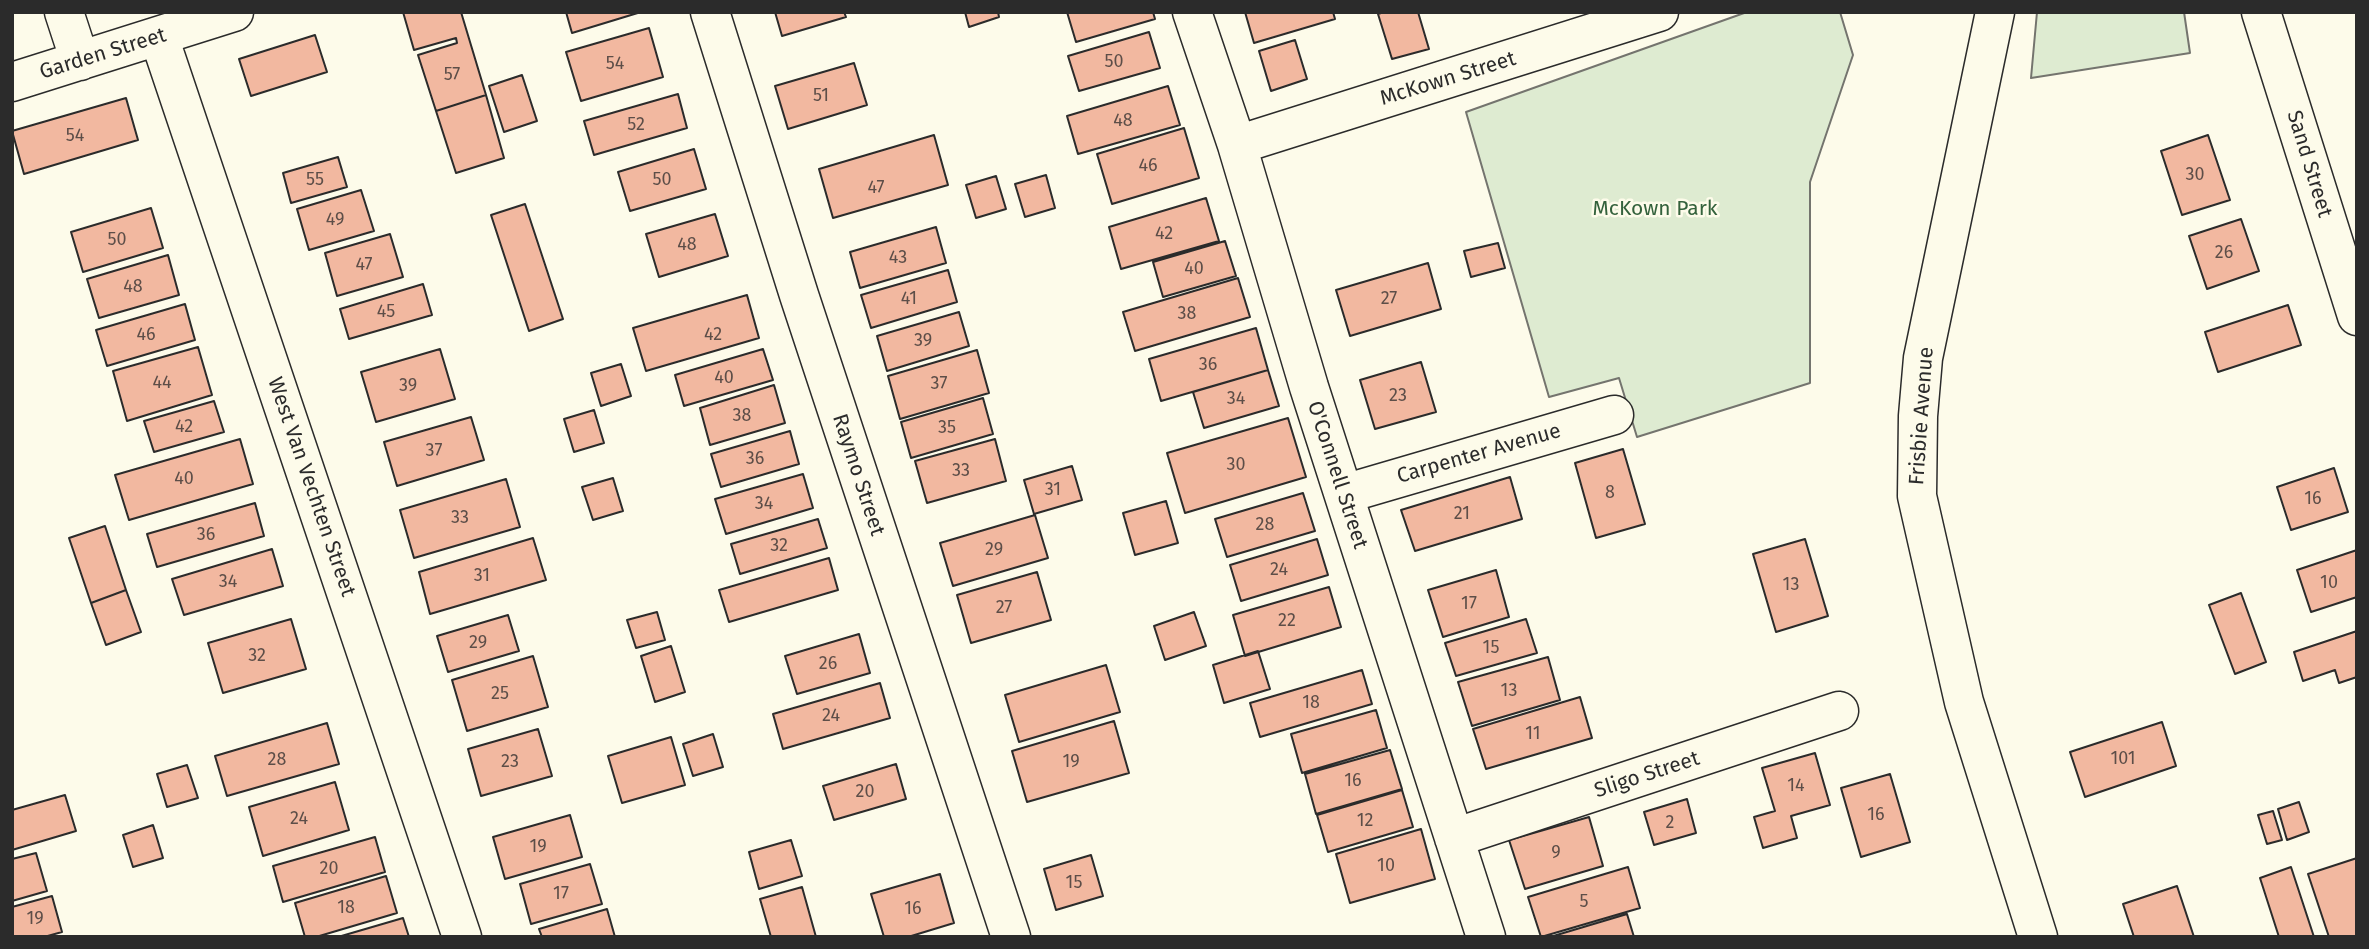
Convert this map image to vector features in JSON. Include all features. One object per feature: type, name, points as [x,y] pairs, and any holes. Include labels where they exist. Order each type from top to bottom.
[{"type":"street","points":[[64,12],[80,61]]},
{"type":"street","name":"Garden Street","points":[[12,82],[234,12]]},
{"type":"street","name":"Raymo Street","points":[[710,12],[799,296],[1011,937]]},
{"type":"street","name":"O'Connell Street","points":[[1192,12],[1237,145],[1309,387],[1486,937]]},
{"type":"street","name":"McKown Street","points":[[1237,145],[1659,12]]},
{"type":"street","name":"Frisbie Avenue","points":[[1995,12],[1923,358],[1918,416],[1917,496],[1964,702],[2038,937]]},
{"type":"street","name":"Sand Street","points":[[2261,12],[2357,316]]},
{"type":"street","name":"West Van Vechten Street","points":[[159,37],[462,937]]},
{"type":"street","name":"Carpenter Avenue","points":[[1344,494],[1614,415]]},
{"type":"street","name":"Sligo Street","points":[[1454,838],[1839,711]]},
{"type":"green space","name":"McKown Park","points":[[1747,12],[1840,12],[1853,55],[1810,182],[1810,383],[1637,437],[1619,378],[1549,397],[1466,112]]},
{"type":"green space","points":[[2037,12],[2184,12],[2190,53],[2031,78]]},
{"type":"building","points":[[403,12],[461,12],[486,95],[436,111],[418,55],[457,43],[456,38],[414,50]]},
{"type":"building","points":[[566,12],[641,12],[572,33]]},
{"type":"building","points":[[775,12],[844,12],[846,17],[782,36]]},
{"type":"building","points":[[965,12],[998,12],[999,17],[969,27]]},
{"type":"building","points":[[1067,12],[1153,12],[1155,19],[1076,42]]},
{"type":"building","points":[[1245,12],[1333,12],[1335,19],[1254,43]]},
{"type":"building","points":[[1418,12],[1429,49],[1392,59],[1378,14]]},
{"type":"building","points":[[649,28],[663,77],[581,101],[566,52]]},
{"type":"building","points":[[1149,32],[1160,68],[1079,91],[1068,56]]},
{"type":"building","points":[[315,35],[327,72],[251,96],[239,59]]},
{"type":"building","points":[[1295,40],[1307,79],[1271,91],[1259,51]]},
{"type":"building","points":[[854,63],[867,105],[788,129],[775,86]]},
{"type":"building","points":[[522,75],[537,121],[504,132],[489,86]]},
{"type":"building","points":[[1168,86],[1180,125],[1078,154],[1067,116]]},
{"type":"building","points":[[678,94],[687,128],[594,155],[584,121]]},
{"type":"building","points":[[486,95],[504,158],[456,173],[436,111]]},
{"type":"building","points":[[126,98],[138,140],[24,174],[12,131]]},
{"type":"building","points":[[1184,128],[1199,178],[1112,204],[1097,154]]},
{"type":"building","points":[[934,135],[948,185],[833,218],[819,169]]},
{"type":"building","points":[[2208,135],[2230,200],[2182,215],[2161,151]]},
{"type":"building","points":[[694,149],[706,189],[630,211],[618,172]]},
{"type":"building","points":[[338,157],[347,187],[291,203],[283,173]]},
{"type":"building","points":[[1046,175],[1055,208],[1025,217],[1015,184]]},
{"type":"building","points":[[996,176],[1006,209],[976,218],[966,185]]},
{"type":"building","points":[[361,190],[374,231],[309,250],[297,209]]},
{"type":"building","points":[[1206,198],[1219,241],[1121,269],[1109,227]]},
{"type":"building","points":[[525,204],[563,319],[529,331],[491,215]]},
{"type":"building","points":[[151,208],[163,248],[83,272],[71,232]]},
{"type":"building","points":[[715,214],[728,256],[659,277],[646,234]]},
{"type":"building","points":[[2241,219],[2259,271],[2207,289],[2189,236]]},
{"type":"building","points":[[936,227],[946,263],[860,288],[850,252]]},
{"type":"building","points":[[390,234],[403,277],[337,296],[325,253]]},
{"type":"building","points":[[1225,241],[1236,276],[1163,297],[1153,262]]},
{"type":"building","points":[[1498,243],[1505,268],[1471,277],[1464,251]]},
{"type":"building","points":[[168,255],[179,295],[99,318],[87,279]]},
{"type":"building","points":[[1428,263],[1441,309],[1350,336],[1336,290]]},
{"type":"building","points":[[948,270],[957,302],[871,328],[861,295]]},
{"type":"building","points":[[1238,278],[1250,317],[1135,351],[1123,312]]},
{"type":"building","points":[[423,284],[432,315],[349,339],[340,309]]},
{"type":"building","points":[[747,295],[759,338],[646,371],[633,328]]},
{"type":"building","points":[[185,304],[195,340],[107,366],[96,330]]},
{"type":"building","points":[[2288,305],[2301,345],[2218,372],[2205,332]]},
{"type":"building","points":[[959,312],[969,346],[887,371],[877,336]]},
{"type":"building","points":[[1256,328],[1268,370],[1161,401],[1149,359]]},
{"type":"building","points":[[198,347],[212,395],[127,421],[113,371]]},
{"type":"building","points":[[440,349],[455,399],[376,422],[361,372]]},
{"type":"building","points":[[763,349],[773,380],[684,406],[675,375]]},
{"type":"building","points":[[977,350],[989,393],[900,419],[888,376]]},
{"type":"building","points":[[1421,362],[1436,412],[1375,429],[1360,380]]},
{"type":"building","points":[[621,364],[631,396],[601,406],[591,373]]},
{"type":"building","points":[[1268,370],[1279,406],[1204,428],[1193,392]]},
{"type":"building","points":[[774,385],[785,423],[710,445],[700,408]]},
{"type":"building","points":[[983,398],[993,434],[911,458],[901,422]]},
{"type":"building","points":[[214,401],[224,432],[154,452],[144,421]]},
{"type":"building","points":[[594,410],[604,443],[574,452],[564,419]]},
{"type":"building","points":[[471,417],[484,460],[397,486],[384,442]]},
{"type":"building","points":[[1288,418],[1306,477],[1185,513],[1167,453]]},
{"type":"building","points":[[790,431],[799,464],[721,487],[711,454]]},
{"type":"building","points":[[240,439],[253,484],[129,520],[115,475]]},
{"type":"building","points":[[995,439],[1006,481],[927,503],[915,461]]},
{"type":"building","points":[[1623,449],[1645,524],[1596,538],[1575,463]]},
{"type":"building","points":[[1072,466],[1082,500],[1034,514],[1024,480]]},
{"type":"building","points":[[2334,468],[2348,512],[2291,530],[2277,487]]},
{"type":"building","points":[[803,474],[813,508],[726,534],[715,499]]},
{"type":"building","points":[[1510,477],[1522,519],[1415,551],[1401,510]]},
{"type":"building","points":[[613,478],[623,511],[593,520],[582,487]]},
{"type":"building","points":[[506,479],[520,527],[414,558],[400,510]]},
{"type":"building","points":[[1303,493],[1315,531],[1227,557],[1215,519]]},
{"type":"building","points":[[1166,501],[1178,543],[1135,555],[1123,513]]},
{"type":"building","points":[[255,503],[264,536],[157,567],[147,534]]},
{"type":"building","points":[[1035,515],[1048,558],[953,586],[940,543]]},
{"type":"building","points":[[818,519],[827,548],[740,574],[731,544]]},
{"type":"building","points":[[105,526],[126,590],[91,603],[69,538]]},
{"type":"building","points":[[533,538],[546,580],[430,614],[419,572]]},
{"type":"building","points":[[1317,539],[1328,575],[1241,601],[1230,565]]},
{"type":"building","points":[[1805,539],[1828,616],[1776,632],[1753,554]]},
{"type":"building","points":[[272,549],[283,586],[184,615],[172,579]]},
{"type":"building","points":[[2357,550],[2357,597],[2311,612],[2297,570]]},
{"type":"building","points":[[829,558],[838,590],[729,622],[719,590]]},
{"type":"building","points":[[1496,570],[1509,617],[1443,637],[1428,590]]},
{"type":"building","points":[[1037,572],[1051,620],[971,643],[957,595]]},
{"type":"building","points":[[1329,587],[1341,627],[1245,656],[1233,615]]},
{"type":"building","points":[[126,590],[141,632],[106,645],[91,603]]},
{"type":"building","points":[[2241,593],[2266,662],[2235,674],[2209,605]]},
{"type":"building","points":[[657,612],[665,640],[636,648],[627,620]]},
{"type":"building","points":[[1194,612],[1206,646],[1165,660],[1154,626]]},
{"type":"building","points":[[508,615],[519,651],[448,672],[437,636]]},
{"type":"building","points":[[291,619],[306,669],[223,693],[208,643]]},
{"type":"building","points":[[1526,619],[1537,653],[1456,676],[1445,643]]},
{"type":"building","points":[[2357,631],[2357,677],[2339,683],[2335,670],[2303,681],[2294,652]]},
{"type":"building","points":[[859,634],[870,673],[797,694],[785,656]]},
{"type":"building","points":[[671,646],[685,692],[655,702],[641,656]]},
{"type":"building","points":[[1258,651],[1270,689],[1224,703],[1213,665]]},
{"type":"building","points":[[533,656],[548,707],[467,731],[452,680]]},
{"type":"building","points":[[1548,657],[1560,700],[1472,726],[1458,682]]},
{"type":"building","points":[[1106,665],[1120,712],[1019,742],[1005,695]]},
{"type":"building","points":[[1362,670],[1372,704],[1260,737],[1250,703]]},
{"type":"building","points":[[880,683],[890,718],[783,749],[773,714]]},
{"type":"building","points":[[1580,697],[1592,738],[1486,769],[1473,729]]},
{"type":"building","points":[[1376,710],[1387,748],[1302,773],[1291,734]]},
{"type":"building","points":[[1114,721],[1129,773],[1027,802],[1012,751]]},
{"type":"building","points":[[2162,722],[2176,766],[2085,797],[2070,752]]},
{"type":"building","points":[[327,723],[339,764],[227,796],[215,756]]},
{"type":"building","points":[[538,729],[552,776],[481,796],[468,749]]},
{"type":"building","points":[[713,734],[723,767],[693,776],[683,744]]},
{"type":"building","points":[[671,737],[685,785],[622,803],[608,756]]},
{"type":"building","points":[[1390,750],[1402,789],[1316,814],[1305,774]]},
{"type":"building","points":[[1815,753],[1830,805],[1791,816],[1797,838],[1763,848],[1754,817],[1775,811],[1762,768]]},
{"type":"building","points":[[896,764],[906,799],[834,820],[823,786]]},
{"type":"building","points":[[187,765],[198,798],[167,807],[157,774]]},
{"type":"building","points":[[1890,774],[1910,842],[1861,857],[1841,788]]},
{"type":"building","points":[[335,782],[349,830],[263,856],[249,807]]},
{"type":"building","points":[[1402,790],[1413,827],[1328,852],[1317,815]]},
{"type":"building","points":[[65,795],[76,831],[12,850],[12,810]]},
{"type":"building","points":[[1687,799],[1696,833],[1654,845],[1644,812]]},
{"type":"building","points":[[2299,802],[2309,832],[2287,840],[2278,809]]},
{"type":"building","points":[[2273,811],[2282,840],[2267,844],[2258,815]]},
{"type":"building","points":[[570,815],[582,857],[505,879],[493,837]]},
{"type":"building","points":[[1589,817],[1603,866],[1525,889],[1509,840]]},
{"type":"building","points":[[153,825],[163,858],[133,867],[123,835]]},
{"type":"building","points":[[1421,829],[1435,879],[1350,903],[1336,854]]},
{"type":"building","points":[[375,837],[385,872],[283,902],[273,866]]},
{"type":"building","points":[[791,840],[802,876],[759,889],[749,852]]},
{"type":"building","points":[[36,853],[47,891],[12,901],[12,859]]},
{"type":"building","points":[[1091,855],[1103,896],[1056,910],[1044,869]]},
{"type":"building","points":[[2357,858],[2357,937],[2329,937],[2308,874]]},
{"type":"building","points":[[590,864],[602,904],[531,924],[520,884]]},
{"type":"building","points":[[1628,867],[1640,908],[1541,937],[1528,897]]},
{"type":"building","points":[[2291,867],[2314,937],[2279,937],[2260,878]]},
{"type":"building","points":[[940,874],[954,923],[908,937],[884,937],[871,894]]},
{"type":"building","points":[[386,876],[397,913],[316,937],[305,937],[295,903]]},
{"type":"building","points":[[2177,886],[2194,937],[2134,937],[2123,904]]},
{"type":"building","points":[[802,887],[816,937],[771,937],[760,899]]},
{"type":"building","points":[[52,896],[62,932],[44,937],[12,937],[12,907]]},
{"type":"building","points":[[607,909],[615,937],[542,937],[539,929]]},
{"type":"building","points":[[1627,914],[1634,937],[1550,937]]},
{"type":"building","points":[[403,918],[409,937],[338,937]]}]
